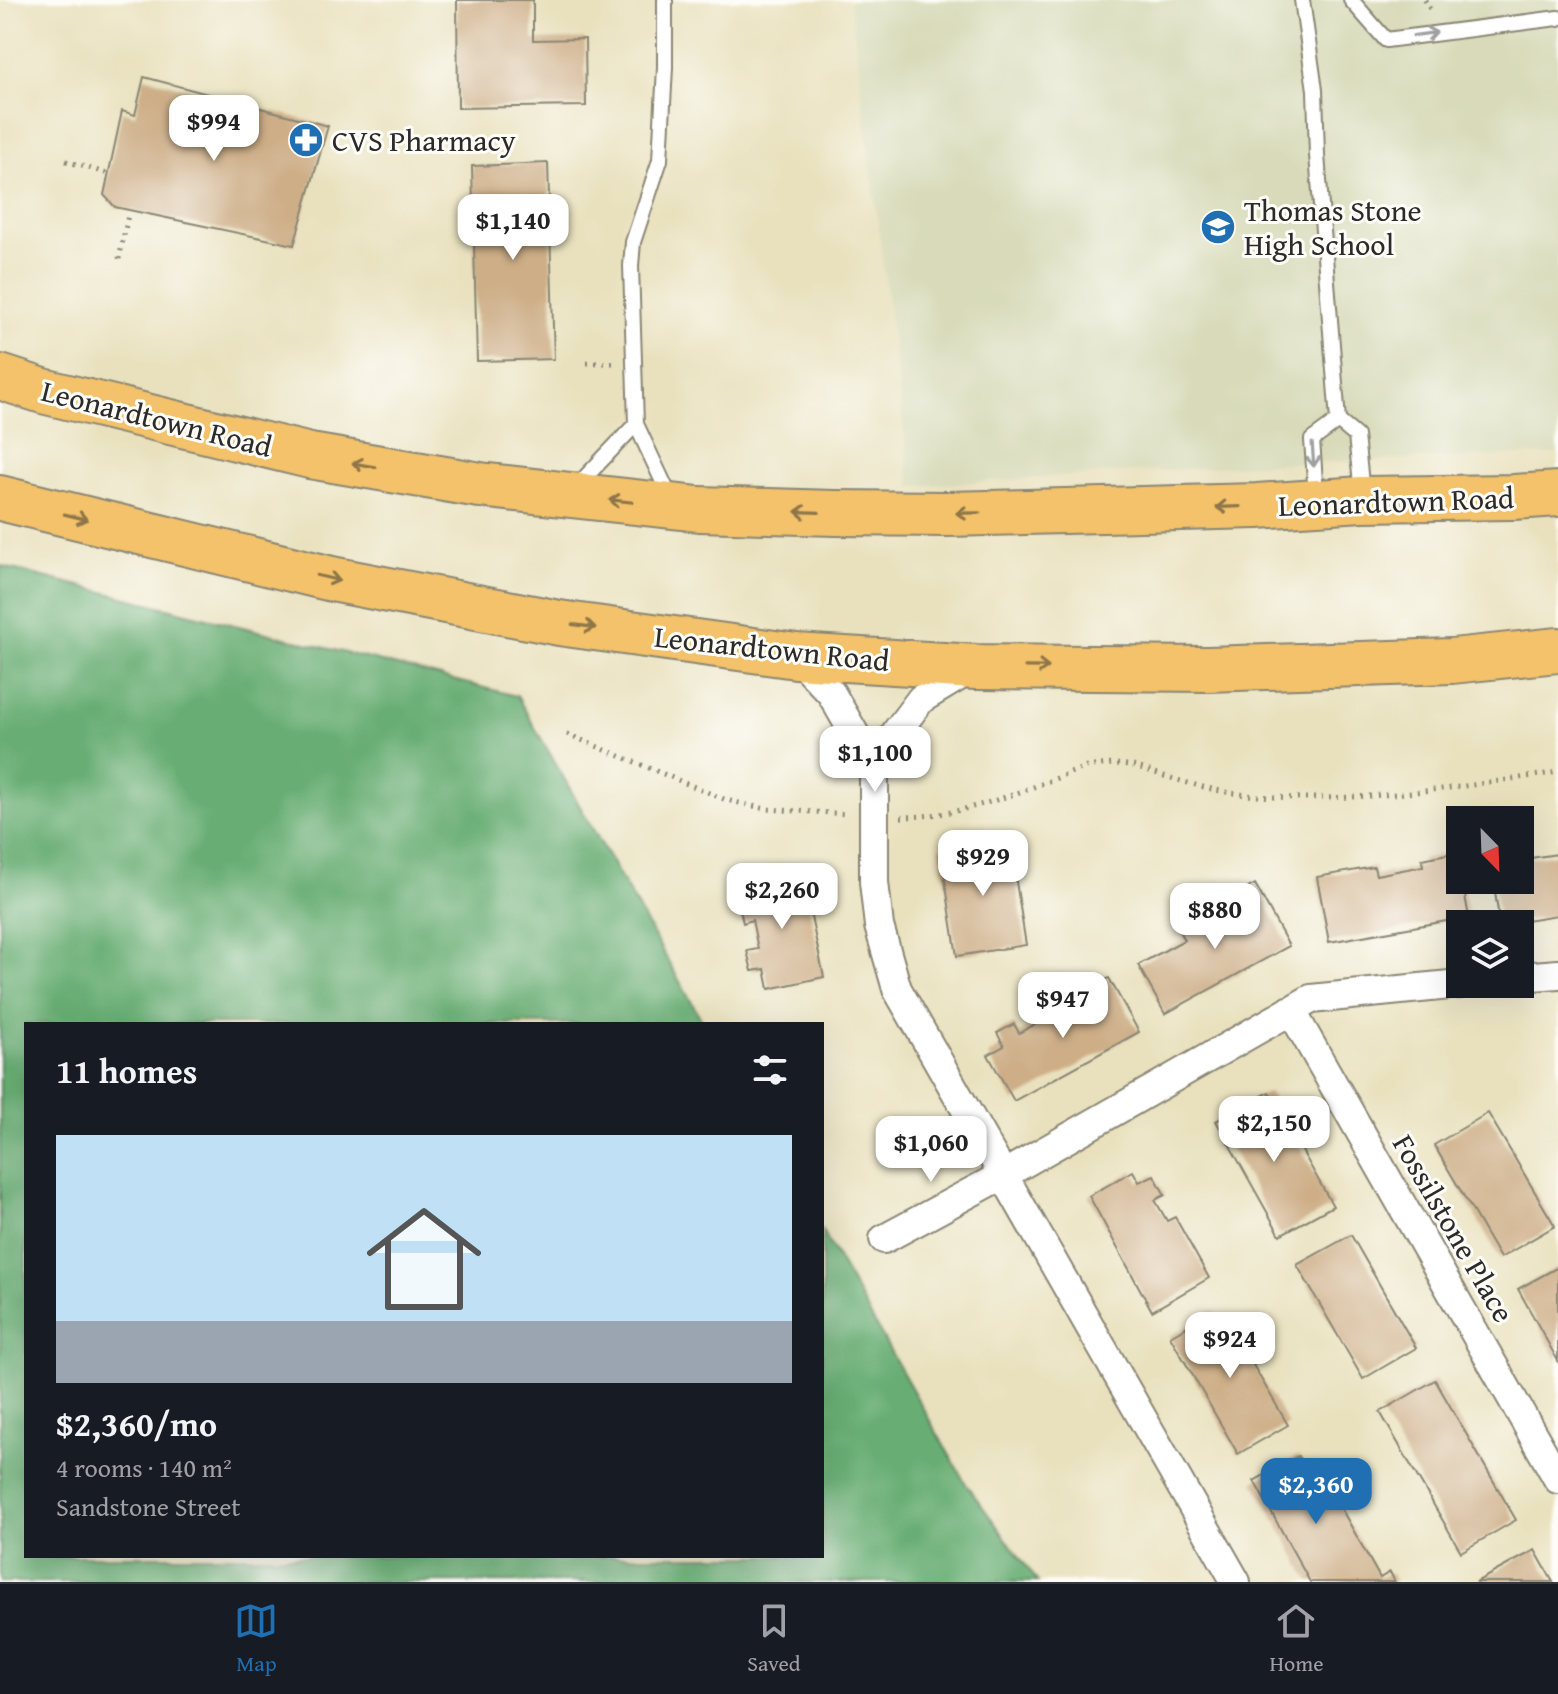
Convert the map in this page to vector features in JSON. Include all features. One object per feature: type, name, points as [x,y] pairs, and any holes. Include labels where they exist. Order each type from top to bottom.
[{"type":"highway","points":[[0,356],[43,391]]},
{"type":"highway","name":"Leonardtown Road","points":[[0,377],[43,391],[310,456],[480,485],[675,507],[948,514],[1242,507],[1362,499],[1558,494]]},
{"type":"highway","name":"Leonardtown Road","points":[[0,498],[332,579],[559,623],[796,656],[976,667],[1208,669],[1452,661],[1558,650]]},
{"type":"street","points":[[796,656],[831,693],[874,768]]},
{"type":"street","points":[[976,667],[921,699],[874,768],[874,882],[886,952],[897,989],[1236,1582]]},
{"type":"street","points":[[1534,976],[1558,974]]},
{"type":"street","points":[[884,1239],[1003,1175],[1311,999],[1446,985]]},
{"type":"street","name":"Fossilstone Place","points":[[1291,1010],[1558,1479]]},
{"type":"lane","points":[[665,0],[660,160],[633,242],[631,266],[636,424],[675,507]]},
{"type":"lane","points":[[1302,0],[1315,90],[1317,155],[1338,421],[1356,436],[1362,499]]},
{"type":"lane","points":[[1351,0],[1386,40],[1558,18]]},
{"type":"lane","points":[[1316,502],[1312,440],[1338,421]]},
{"type":"lane","points":[[568,495],[636,424]]},
{"type":"path","points":[[66,161],[108,174]]},
{"type":"path","points":[[119,259],[128,215]]},
{"type":"path","points":[[567,734],[726,800],[766,809],[873,816],[906,817],[980,806],[1086,767],[1104,764],[1127,765],[1207,789],[1292,798],[1373,795],[1558,772]]},
{"type":"shaded area","name":"Thomas Stone High School","points":[[850,0],[1558,0],[1558,454],[1265,464],[911,486]]},
{"type":"green space","points":[[0,566],[517,696],[703,1022],[24,1022],[24,1558],[824,1558],[824,1235],[966,1484],[1038,1582],[0,1582]]},
{"type":"building","points":[[457,0],[533,0],[533,40],[585,39],[586,106],[458,108]]},
{"type":"building","name":"CVS Pharmacy","points":[[144,77],[328,126],[294,245],[115,207],[104,195],[122,111],[135,115]]},
{"type":"building","points":[[548,163],[554,359],[477,361],[472,166]]},
{"type":"building","points":[[1001,839],[1004,857],[1012,856],[1026,945],[957,956],[940,848]]},
{"type":"building","points":[[1446,854],[1446,894],[1465,894],[1468,910],[1446,910],[1446,921],[1329,942],[1317,877],[1374,867],[1376,875],[1423,866],[1422,859]]},
{"type":"building","points":[[1558,854],[1558,915],[1534,919],[1534,910],[1498,910],[1495,894],[1534,894],[1534,857]]},
{"type":"building","points":[[801,871],[824,977],[769,989],[765,969],[752,971],[747,951],[758,949],[752,920],[743,923],[738,901],[752,899],[749,882]]},
{"type":"building","points":[[1255,884],[1289,946],[1165,1014],[1138,965],[1184,940],[1178,929],[1194,920],[1198,928],[1227,913],[1221,903]]},
{"type":"building","points":[[1109,978],[1139,1032],[1014,1101],[988,1055],[1004,1046],[997,1033],[1014,1024],[1019,1033],[1064,1009],[1062,1005]]},
{"type":"building","points":[[1269,1092],[1333,1206],[1280,1235],[1216,1121]]},
{"type":"building","points":[[1488,1113],[1555,1226],[1500,1258],[1434,1145]]},
{"type":"building","points":[[1133,1171],[1139,1182],[1154,1175],[1165,1195],[1155,1200],[1167,1221],[1175,1217],[1209,1278],[1152,1311],[1089,1196]]},
{"type":"building","points":[[1351,1235],[1416,1348],[1363,1379],[1297,1265]]},
{"type":"building","points":[[1558,1267],[1558,1361],[1518,1289]]},
{"type":"building","points":[[1214,1311],[1223,1327],[1235,1320],[1259,1361],[1253,1365],[1288,1425],[1238,1454],[1170,1336]]},
{"type":"building","points":[[1435,1380],[1516,1520],[1461,1552],[1380,1412]]},
{"type":"building","points":[[1298,1456],[1308,1473],[1318,1467],[1380,1578],[1390,1572],[1395,1582],[1310,1582],[1254,1481]]},
{"type":"building","points":[[1535,1550],[1553,1582],[1476,1582]]},
{"type":"place","name":"CVS Pharmacy","points":[[306,140]]},
{"type":"place","name":"Thomas Stone High School","points":[[1218,227]]}]
